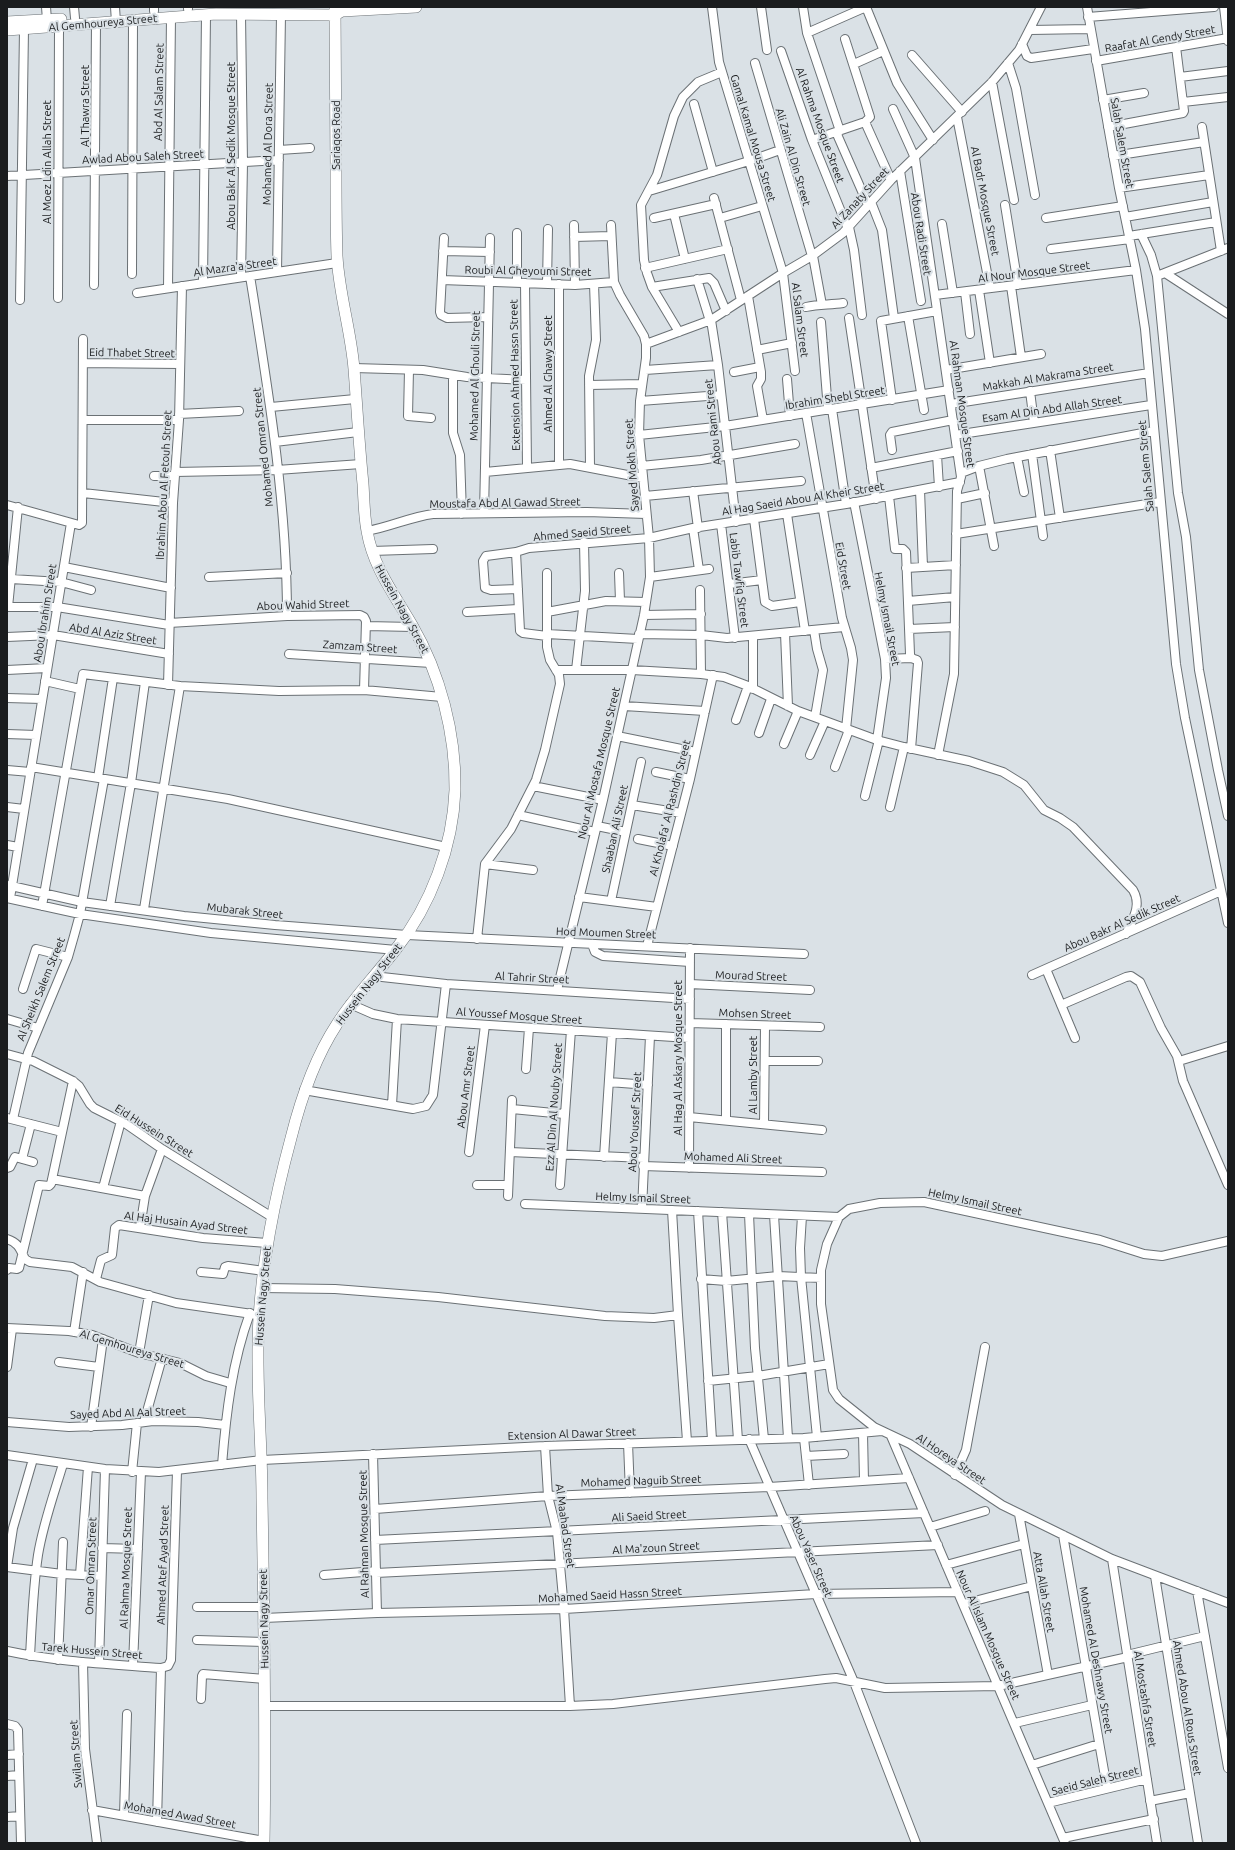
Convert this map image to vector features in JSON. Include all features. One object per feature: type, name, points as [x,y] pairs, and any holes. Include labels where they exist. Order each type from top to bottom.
[{"type":"street","points":[[46,7],[46,20]]},
{"type":"street","name":"Al Gemhoureya Street","points":[[7,22],[46,20],[75,12],[115,15],[154,9],[216,7]]},
{"type":"street","name":"Al Gemhoureya Street","points":[[7,30],[96,23],[115,15],[133,21],[206,15],[281,15],[340,9],[416,7]]},
{"type":"street","name":"Gamal Kamal Mousa Street","points":[[712,7],[716,53],[783,273]]},
{"type":"street","points":[[761,7],[766,50]]},
{"type":"street","points":[[803,7],[807,33],[838,132],[882,230],[894,318]]},
{"type":"street","points":[[807,33],[866,7],[897,83],[933,140]]},
{"type":"street","name":"Al Zanaty Street","points":[[646,344],[710,321],[783,273],[812,256],[848,228],[891,180],[992,82],[1022,44],[1041,7]]},
{"type":"street","name":"Salah Salem Street","points":[[1087,7],[1093,49],[1136,270],[1145,329],[1153,431],[1176,664],[1185,718],[1228,922]]},
{"type":"street","points":[[1088,17],[1214,7]]},
{"type":"street","points":[[1224,7],[1228,42]]},
{"type":"street","name":"Sariaqos Road","points":[[337,263],[340,9]]},
{"type":"street","name":"Abou Bakr Al Sedik Mosque Street","points":[[241,14],[245,277]]},
{"type":"street","points":[[203,283],[206,15]]},
{"type":"street","name":"Mohamed Al Dora Street","points":[[277,272],[281,15]]},
{"type":"street","name":"Abd Al Salam Street","points":[[168,288],[171,17]]},
{"type":"street","points":[[132,274],[133,21]]},
{"type":"street","name":"Al Thawra Street","points":[[94,285],[96,23]]},
{"type":"street","name":"Al Moez Ldin Allah Street","points":[[58,298],[59,26]]},
{"type":"street","points":[[20,300],[24,28]]},
{"type":"street","points":[[1030,30],[1090,30]]},
{"type":"street","name":"Raafat Al Gendy Street","points":[[1096,61],[1228,38]]},
{"type":"street","points":[[812,140],[865,122],[870,117],[870,113],[845,39]]},
{"type":"street","points":[[1022,44],[1027,56],[1031,58],[1093,49]]},
{"type":"street","points":[[1108,127],[1184,113],[1176,47]]},
{"type":"street","name":"Al Rahma Mosque Street","points":[[781,51],[812,140],[848,228],[854,250],[862,315]]},
{"type":"street","points":[[854,64],[883,51]]},
{"type":"street","points":[[912,55],[960,114]]},
{"type":"street","name":"Ali Zain Al Din Street","points":[[755,62],[812,256],[822,305]]},
{"type":"street","points":[[1008,63],[1016,88],[1035,195]]},
{"type":"street","points":[[1180,77],[1228,71]]},
{"type":"street","points":[[679,332],[652,286],[645,268],[641,212],[642,205],[657,174],[674,116],[683,97],[698,82],[722,72]]},
{"type":"street","points":[[992,82],[1014,200]]},
{"type":"street","points":[[1103,100],[1144,93]]},
{"type":"street","points":[[1183,102],[1228,97]]},
{"type":"street","points":[[694,104],[712,172]]},
{"type":"street","name":"Al Rahman Mosque Street","points":[[893,109],[915,158],[961,473],[960,482],[957,487],[954,674],[938,755]]},
{"type":"street","name":"Al Badr Mosque Street","points":[[960,114],[990,288]]},
{"type":"street","points":[[865,122],[891,180]]},
{"type":"street","points":[[1161,274],[1224,249],[1216,222],[1202,127]]},
{"type":"street","points":[[1113,156],[1204,142]]},
{"type":"street","points":[[280,150],[310,148]]},
{"type":"street","points":[[649,191],[749,161],[780,150]]},
{"type":"street","name":"Awlad Abou Saleh Street","points":[[7,176],[279,160]]},
{"type":"street","name":"Abou Radi Street","points":[[900,171],[921,300]]},
{"type":"street","points":[[1119,188],[1209,175]]},
{"type":"street","points":[[654,218],[674,214],[715,201],[728,249],[744,298],[757,350],[761,376],[757,386],[763,420]]},
{"type":"street","points":[[1125,217],[1213,202]]},
{"type":"street","points":[[1005,205],[1021,357]]},
{"type":"street","points":[[720,218],[762,206]]},
{"type":"street","points":[[1046,218],[1123,206]]},
{"type":"street","points":[[674,214],[684,259]]},
{"type":"street","points":[[1051,249],[1129,238],[1141,234],[1216,222]]},
{"type":"street","points":[[574,224],[575,284]]},
{"type":"street","points":[[942,224],[953,293]]},
{"type":"street","points":[[611,225],[614,282],[640,329],[646,344]]},
{"type":"street","points":[[548,229],[548,284]]},
{"type":"street","name":"Extension Ahmed Hassn Street","points":[[517,233],[526,380],[527,468]]},
{"type":"street","points":[[1141,234],[1161,274],[1178,493],[1186,537],[1199,670],[1228,816]]},
{"type":"street","points":[[574,237],[611,236]]},
{"type":"street","points":[[444,238],[440,312],[444,318],[487,317]]},
{"type":"street","name":"Mohamed Al Ghouli Street","points":[[484,513],[487,317],[490,238]]},
{"type":"street","points":[[645,268],[728,249]]},
{"type":"street","points":[[443,251],[490,252]]},
{"type":"street","name":"Al Mazra'a Street","points":[[137,293],[337,263]]},
{"type":"street","name":"Hussein Nagy Street","points":[[264,1842],[265,1680],[262,1460],[258,1346],[254,1314],[262,1288],[267,1243],[272,1217],[304,1090],[324,1045],[350,1004],[407,935],[430,893],[446,848],[454,807],[454,766],[448,724],[442,697],[431,663],[414,627],[388,587],[372,551],[367,531],[355,399],[354,368],[337,263]]},
{"type":"street","name":"Al Nour Mosque Street","points":[[935,295],[1136,270]]},
{"type":"street","name":"Al Salam Street","points":[[783,273],[795,371]]},
{"type":"street","points":[[1161,274],[1228,314]]},
{"type":"street","name":"Mohamed Omran Street","points":[[245,277],[271,407],[287,573],[287,616]]},
{"type":"street","points":[[652,286],[709,278],[712,280],[726,311]]},
{"type":"street","name":"Abou Rami Street","points":[[697,279],[710,321],[718,365],[736,522]]},
{"type":"street","name":"Roubi Al Gheyoumi Street","points":[[442,280],[548,284],[594,284],[614,282]]},
{"type":"street","name":"Ahmed Al Ghawy Street","points":[[559,284],[559,464]]},
{"type":"street","points":[[590,467],[589,385],[590,368],[596,340],[594,284]]},
{"type":"street","name":"Ibrahim Abou Al Fetouh Street","points":[[168,685],[173,503],[180,417],[182,286]]},
{"type":"street","points":[[978,290],[990,362]]},
{"type":"street","points":[[965,292],[970,334]]},
{"type":"street","points":[[806,307],[843,303]]},
{"type":"street","points":[[892,400],[881,322],[894,318],[937,311]]},
{"type":"street","points":[[908,316],[924,410]]},
{"type":"street","points":[[849,318],[876,499]]},
{"type":"street","name":"Helmy Ismail Street","points":[[821,322],[830,410],[886,659],[886,678],[878,740],[865,796]]},
{"type":"street","points":[[7,505],[18,507],[71,524],[79,525],[82,523],[83,339]]},
{"type":"street","points":[[757,350],[792,343]]},
{"type":"street","name":"Sayed Mokh Street","points":[[646,344],[645,370],[640,401],[639,435],[649,538]]},
{"type":"street","points":[[946,370],[1041,354]]},
{"type":"street","name":"Eid Thabet Street","points":[[83,363],[180,364]]},
{"type":"street","points":[[645,370],[718,365]]},
{"type":"street","points":[[734,372],[760,367]]},
{"type":"street","points":[[354,368],[433,371],[453,375],[526,380]]},
{"type":"street","points":[[409,370],[408,416],[431,418]]},
{"type":"street","name":"Makkah Al Makrama Street","points":[[951,404],[1149,373]]},
{"type":"street","points":[[453,375],[453,433],[460,455],[462,514]]},
{"type":"street","points":[[787,379],[790,416]]},
{"type":"street","points":[[589,385],[642,384]]},
{"type":"street","name":"Ibrahim Shebl Street","points":[[639,435],[725,426],[949,390]]},
{"type":"street","points":[[1030,391],[1034,423]]},
{"type":"street","points":[[640,401],[721,395]]},
{"type":"street","points":[[271,407],[355,399]]},
{"type":"street","name":"Esam Al Din Abd Allah Street","points":[[955,435],[1151,406]]},
{"type":"street","points":[[83,420],[180,417],[239,411]]},
{"type":"street","name":"Eid Street","points":[[806,413],[844,627],[851,648],[853,660],[847,729],[836,767]]},
{"type":"street","points":[[892,450],[890,435],[892,432],[953,420]]},
{"type":"street","points":[[961,473],[979,466],[1017,457],[1153,431]]},
{"type":"street","points":[[275,442],[358,432]]},
{"type":"street","points":[[641,466],[701,460],[795,444]]},
{"type":"street","points":[[1050,450],[1060,518]]},
{"type":"street","points":[[871,468],[958,451]]},
{"type":"street","points":[[1032,454],[1043,536]]},
{"type":"street","points":[[937,455],[939,487]]},
{"type":"street","points":[[1017,457],[1024,492]]},
{"type":"street","points":[[154,476],[361,464]]},
{"type":"street","points":[[484,472],[559,464],[590,467],[643,478]]},
{"type":"street","points":[[979,466],[994,546]]},
{"type":"street","points":[[645,496],[801,481]]},
{"type":"street","name":"Al Hag Saeid Abou Al Kheir Street","points":[[649,538],[696,528],[876,499],[960,482]]},
{"type":"street","points":[[920,490],[923,567]]},
{"type":"street","points":[[692,491],[699,570]]},
{"type":"street","points":[[957,499],[985,492]]},
{"type":"street","points":[[83,493],[173,503]]},
{"type":"street","points":[[889,496],[895,549],[905,551],[911,658]]},
{"type":"street","points":[[956,534],[991,530],[1160,502]]},
{"type":"street","points":[[8,607],[18,507]]},
{"type":"street","name":"Moustafa Abd Al Gawad Street","points":[[367,531],[388,527],[424,515],[587,512],[646,514]]},
{"type":"street","points":[[787,514],[805,631]]},
{"type":"street","points":[[754,519],[765,602],[768,605],[800,602]]},
{"type":"street","name":"Abou Ibrahim Street","points":[[8,898],[31,770],[71,524]]},
{"type":"street","name":"Labib Tawfiq Street","points":[[721,524],[735,638]]},
{"type":"street","name":"Ahmed Saeid Street","points":[[518,589],[491,590],[486,588],[483,561],[489,554],[516,552],[529,548],[584,542],[649,538]]},
{"type":"street","name":"Nour Al Mostafa Mosque Street","points":[[557,990],[603,800],[644,614],[650,577],[649,538]]},
{"type":"street","points":[[576,670],[584,605],[584,542]]},
{"type":"street","points":[[372,551],[433,549]]},
{"type":"street","points":[[516,552],[519,629],[521,632],[547,635],[580,636],[639,637],[702,635],[735,638],[844,627]]},
{"type":"street","points":[[906,568],[956,565]]},
{"type":"street","points":[[64,567],[171,588]]},
{"type":"street","points":[[650,577],[708,569]]},
{"type":"street","points":[[209,577],[287,573]]},
{"type":"street","points":[[477,939],[485,864],[490,855],[508,835],[533,786],[545,750],[560,684],[559,675],[548,654],[547,573]]},
{"type":"street","points":[[619,573],[620,601]]},
{"type":"street","points":[[11,580],[61,582],[91,590]]},
{"type":"street","points":[[729,584],[762,580]]},
{"type":"street","points":[[700,590],[702,635],[701,674]]},
{"type":"street","points":[[908,601],[955,597]]},
{"type":"street","points":[[547,612],[606,601],[646,602]]},
{"type":"street","name":"Abou Wahid Street","points":[[8,607],[58,607],[170,624],[287,616],[360,614],[364,617],[366,626]]},
{"type":"street","points":[[467,612],[518,609]]},
{"type":"street","points":[[644,614],[701,614]]},
{"type":"street","points":[[364,690],[366,626],[414,627]]},
{"type":"street","points":[[909,629],[955,627]]},
{"type":"street","points":[[814,630],[817,649],[823,670],[815,717]]},
{"type":"street","points":[[785,633],[788,706]]},
{"type":"street","name":"Abd Al Aziz Street","points":[[7,637],[53,635],[169,654]]},
{"type":"street","points":[[736,720],[750,687],[753,636]]},
{"type":"street","name":"Zamzam Street","points":[[289,654],[431,663]]},
{"type":"street","points":[[886,659],[911,658],[917,660],[918,663],[907,748],[890,807]]},
{"type":"street","points":[[7,670],[47,668]]},
{"type":"street","points":[[556,670],[632,670],[701,674],[724,677],[750,687],[771,699],[798,711],[878,740],[907,748],[969,761],[1003,772],[1024,785],[1044,810],[1073,827],[1137,895],[1137,908],[1126,934]]},
{"type":"street","points":[[42,906],[82,675],[89,674],[180,686],[279,691],[364,690],[442,697]]},
{"type":"street","name":"Al Kholafa' Al Rashdin Street","points":[[647,946],[690,779],[713,675]]},
{"type":"street","name":"Al Sheikh Salem Street","points":[[10,1118],[26,1058],[68,957],[80,914],[101,778],[113,678]]},
{"type":"street","points":[[45,682],[80,689]]},
{"type":"street","points":[[110,906],[145,682]]},
{"type":"street","points":[[144,909],[165,789],[180,686]]},
{"type":"street","points":[[7,698],[42,699]]},
{"type":"street","points":[[759,733],[771,699]]},
{"type":"street","points":[[624,706],[705,711]]},
{"type":"street","points":[[784,744],[798,711]]},
{"type":"street","points":[[810,755],[825,721]]},
{"type":"street","points":[[7,734],[36,735]]},
{"type":"street","points":[[617,736],[696,752]]},
{"type":"street","name":"Shaaban Ali Street","points":[[611,901],[641,762]]},
{"type":"street","points":[[7,770],[65,772],[228,799],[446,848]]},
{"type":"street","points":[[656,772],[690,779]]},
{"type":"street","points":[[533,786],[603,800]]},
{"type":"street","points":[[632,805],[681,813]]},
{"type":"street","points":[[7,807],[24,809]]},
{"type":"street","points":[[518,816],[596,829],[626,832]]},
{"type":"street","points":[[638,839],[673,846]]},
{"type":"street","points":[[7,845],[18,847]]},
{"type":"street","points":[[485,864],[533,870]]},
{"type":"street","name":"Mubarak Street","points":[[9,886],[82,902],[110,906],[240,922],[407,935]]},
{"type":"street","name":"Abou Bakr Al Sedik Street","points":[[1032,975],[1221,891]]},
{"type":"street","points":[[579,897],[657,907]]},
{"type":"street","points":[[8,898],[80,914],[238,936],[396,950]]},
{"type":"street","points":[[238,936],[240,922]]},
{"type":"street","name":"Hod Moumen Street","points":[[407,935],[804,954]]},
{"type":"street","points":[[592,944],[595,952],[603,956],[690,962]]},
{"type":"street","name":"Al Hag Al Askary Mosque Street","points":[[689,1168],[690,948]]},
{"type":"street","points":[[23,989],[36,949],[68,957]]},
{"type":"street","points":[[1046,970],[1075,1038]]},
{"type":"street","name":"Al Tahrir Street","points":[[373,976],[446,984],[690,998]]},
{"type":"street","points":[[1061,1005],[1126,977],[1135,978],[1143,987],[1161,1028],[1178,1061],[1183,1081],[1228,1185]]},
{"type":"street","points":[[304,1090],[392,1105],[420,1108],[426,1106],[433,1095],[446,984]]},
{"type":"street","name":"Mourad Street","points":[[690,984],[810,990]]},
{"type":"street","name":"Al Youssef Mosque Street","points":[[350,1004],[373,1014],[397,1019],[689,1038]]},
{"type":"street","points":[[7,1019],[38,1028]]},
{"type":"street","points":[[392,1105],[397,1019]]},
{"type":"street","name":"Mohsen Street","points":[[690,1023],[820,1028]]},
{"type":"street","points":[[726,1024],[726,1120]]},
{"type":"street","name":"Abou Amr Street","points":[[469,1152],[485,1025]]},
{"type":"street","name":"Al Lamby Street","points":[[764,1124],[765,1026]]},
{"type":"street","points":[[526,1069],[529,1028]]},
{"type":"street","name":"Ezz Al Din Al Nouby Street","points":[[560,1185],[571,1030]]},
{"type":"street","points":[[604,1157],[612,1033]]},
{"type":"street","name":"Abou Youssef Street","points":[[642,1209],[650,1036]]},
{"type":"street","points":[[1178,1061],[1228,1046]]},
{"type":"street","name":"Eid Hussein Street","points":[[7,1054],[26,1058],[73,1082],[79,1086],[94,1108],[121,1121],[162,1149],[272,1217]]},
{"type":"street","points":[[764,1061],[818,1061]]},
{"type":"street","points":[[7,1270],[9,1268],[18,1269],[39,1185],[49,1186],[52,1179],[73,1082]]},
{"type":"street","points":[[609,1082],[648,1085]]},
{"type":"street","points":[[508,1196],[512,1105],[564,1114]]},
{"type":"street","points":[[689,1116],[822,1130]]},
{"type":"street","points":[[10,1118],[62,1132]]},
{"type":"street","points":[[103,1188],[121,1121]]},
{"type":"street","points":[[22,1159],[31,1124]]},
{"type":"street","points":[[140,1228],[144,1196],[162,1149]]},
{"type":"street","name":"Mohamed Ali Street","points":[[510,1152],[604,1157],[689,1168],[822,1172]]},
{"type":"street","points":[[7,1168],[10,1167],[15,1157],[33,1162]]},
{"type":"street","points":[[52,1179],[144,1196]]},
{"type":"street","points":[[477,1185],[508,1185]]},
{"type":"street","name":"Helmy Ismail Street","points":[[525,1204],[839,1217],[843,1212],[857,1206],[880,1203],[924,1202],[1100,1240],[1144,1254],[1162,1256],[1228,1240]]},
{"type":"street","points":[[672,1210],[687,1441]]},
{"type":"street","points":[[698,1211],[712,1440]]},
{"type":"street","points":[[722,1212],[738,1440]]},
{"type":"street","points":[[749,1214],[758,1376],[764,1439]]},
{"type":"street","points":[[774,1215],[788,1438]]},
{"type":"street","points":[[802,1216],[800,1248],[801,1277],[817,1437]]},
{"type":"street","name":"Al Horeya Street","points":[[839,1217],[826,1248],[821,1278],[821,1304],[829,1364],[833,1390],[839,1399],[874,1427],[910,1444],[985,1495],[1018,1514],[1112,1559],[1228,1602]]},
{"type":"street","name":"Al Haj Husain Ayad Street","points":[[96,1279],[101,1260],[112,1255],[116,1227],[119,1225],[204,1238],[267,1243]]},
{"type":"street","points":[[7,1239],[14,1241],[20,1247],[24,1259],[30,1262],[60,1265],[83,1272],[96,1279],[176,1303],[254,1314],[242,1338],[230,1383],[222,1465]]},
{"type":"street","points":[[201,1272],[223,1274],[225,1267],[228,1266],[264,1271]]},
{"type":"street","points":[[74,1332],[83,1272]]},
{"type":"street","points":[[701,1279],[726,1281],[752,1280],[778,1276],[821,1278]]},
{"type":"street","points":[[262,1288],[335,1289],[416,1295],[605,1316],[654,1318],[678,1315]]},
{"type":"street","points":[[139,1353],[149,1295]]},
{"type":"street","points":[[7,1368],[9,1328]]},
{"type":"street","name":"Al Gemhoureya Street","points":[[9,1328],[74,1332],[103,1339],[139,1353],[180,1362],[206,1376],[230,1383]]},
{"type":"street","points":[[91,1427],[103,1339]]},
{"type":"street","points":[[955,1475],[966,1450],[985,1347]]},
{"type":"street","points":[[132,1472],[140,1422],[162,1358]]},
{"type":"street","points":[[59,1362],[99,1367]]},
{"type":"street","points":[[708,1381],[758,1376],[829,1364]]},
{"type":"street","name":"Sayed Abd Al Aal Street","points":[[7,1422],[69,1427],[91,1427],[140,1422],[173,1421],[225,1425]]},
{"type":"street","name":"Extension Al Dawar Street","points":[[7,1455],[63,1464],[141,1472],[177,1471],[262,1460],[545,1446],[804,1438],[882,1431]]},
{"type":"street","points":[[863,1433],[864,1481]]},
{"type":"street","name":"Nour Al Islam Mosque Street","points":[[891,1436],[957,1592],[1015,1723],[1064,1841]]},
{"type":"street","points":[[804,1438],[809,1485]]},
{"type":"street","name":"Abou Yaser Street","points":[[749,1439],[854,1682],[916,1843]]},
{"type":"street","points":[[628,1443],[630,1493]]},
{"type":"street","name":"Al Maahad Street","points":[[545,1446],[548,1496],[556,1532],[560,1564],[570,1706]]},
{"type":"street","name":"Al Rahman Mosque Street","points":[[373,1454],[377,1613]]},
{"type":"street","points":[[806,1456],[844,1454]]},
{"type":"street","points":[[33,1459],[15,1521],[7,1567],[80,1576],[101,1576]]},
{"type":"street","points":[[30,1656],[36,1571],[45,1524],[63,1464]]},
{"type":"street","points":[[80,1576],[88,1467]]},
{"type":"street","name":"Omar Omran Street","points":[[99,1663],[105,1469]]},
{"type":"street","name":"Ahmed Atef Ayad Street","points":[[161,1668],[168,1666],[171,1660],[177,1471]]},
{"type":"street","name":"Al Rahma Mosque Street","points":[[133,1665],[141,1472]]},
{"type":"street","name":"Mohamed Naguib Street","points":[[375,1509],[548,1496],[769,1487],[909,1478]]},
{"type":"street","points":[[930,1526],[985,1510]]},
{"type":"street","name":"Ali Saeid Street","points":[[376,1540],[924,1513]]},
{"type":"street","name":"Atta Allah Street","points":[[1018,1514],[1048,1675]]},
{"type":"street","name":"Mohamed Al Deshnawy Street","points":[[1063,1535],[1107,1788]]},
{"type":"street","points":[[58,1660],[63,1542]]},
{"type":"street","points":[[946,1565],[1024,1544]]},
{"type":"street","name":"Al Ma'zoun Street","points":[[324,1575],[938,1545]]},
{"type":"street","points":[[102,1548],[138,1549]]},
{"type":"street","name":"Al Mostashfa Street","points":[[1112,1559],[1157,1843]]},
{"type":"street","name":"Ahmed Abou Al Rous Street","points":[[1155,1576],[1198,1843]]},
{"type":"street","points":[[963,1604],[1032,1586]]},
{"type":"street","points":[[1197,1591],[1228,1768]]},
{"type":"street","name":"Mohamed Saeid Hassn Street","points":[[264,1613],[377,1613],[564,1609],[816,1594],[957,1592]]},
{"type":"street","points":[[197,1607],[264,1613]]},
{"type":"street","points":[[265,1706],[570,1706],[613,1704],[836,1678],[867,1686],[885,1688],[998,1686],[1205,1636]]},
{"type":"street","points":[[197,1640],[264,1642]]},
{"type":"street","name":"Tarek Hussein Street","points":[[7,1650],[30,1656],[58,1660],[161,1668]]},
{"type":"street","name":"Swilam Street","points":[[83,1662],[86,1749],[97,1843]]},
{"type":"street","points":[[157,1822],[161,1668]]},
{"type":"street","points":[[201,1699],[203,1674],[265,1680]]},
{"type":"street","points":[[1015,1723],[1092,1705]]},
{"type":"street","points":[[124,1816],[126,1714]]},
{"type":"street","points":[[8,1724],[15,1726],[18,1730],[21,1843]]},
{"type":"street","points":[[1032,1765],[1099,1744]]},
{"type":"street","points":[[7,1755],[19,1754]]},
{"type":"street","points":[[7,1776],[19,1775]]},
{"type":"street","name":"Saeid Saleh Street","points":[[1048,1803],[1147,1779]]},
{"type":"street","points":[[1150,1801],[1190,1793]]},
{"type":"street","name":"Mohamed Awad Street","points":[[92,1810],[264,1842]]},
{"type":"street","points":[[7,1817],[20,1816]]},
{"type":"street","points":[[1064,1841],[1154,1819]]}]
